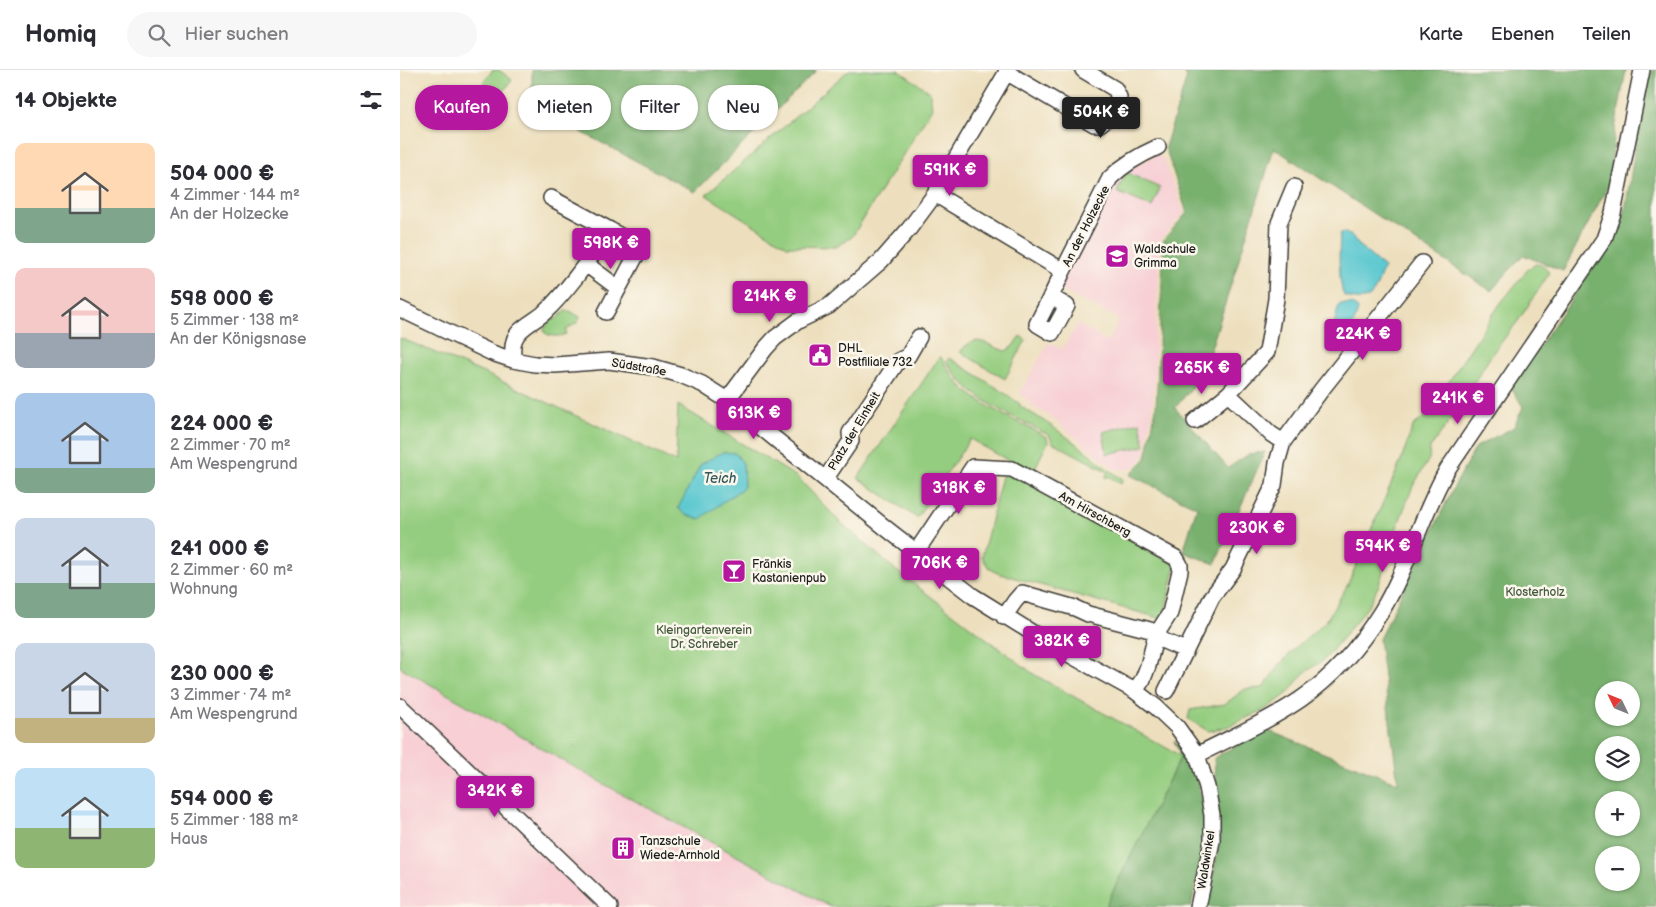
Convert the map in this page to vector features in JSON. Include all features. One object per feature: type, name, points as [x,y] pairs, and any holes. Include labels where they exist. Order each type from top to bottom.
[{"type":"street","points":[[727,400],[765,349],[780,334],[798,320],[829,306],[881,261],[909,229],[934,194],[1007,71],[1094,124],[1100,124],[1105,120],[1119,97],[1115,89],[1083,70]]},
{"type":"street","points":[[1197,755],[1302,699],[1323,681],[1356,647],[1381,611],[1402,570],[1435,491],[1447,470],[1604,239],[1614,213],[1642,70]]},
{"type":"street","name":"An der Holzecke","points":[[1051,297],[1110,178],[1122,167],[1158,147]]},
{"type":"street","points":[[1195,421],[1228,394],[1267,352],[1276,299],[1279,223],[1294,187]]},
{"type":"street","name":"An der Holzecke","points":[[934,194],[1063,271]]},
{"type":"street","points":[[551,198],[640,248],[606,312]]},
{"type":"street","points":[[513,360],[514,341],[519,332],[544,314],[586,264],[610,230]]},
{"type":"street","points":[[1166,690],[1212,596],[1234,569],[1274,485],[1277,463],[1283,442],[1322,389],[1422,263]]},
{"type":"street","points":[[586,264],[618,288]]},
{"type":"street","name":"Südstraße","points":[[400,309],[492,353],[513,360],[555,365],[609,361],[642,365],[681,375],[702,384],[727,400],[916,552],[973,596],[1004,617]]},
{"type":"street","name":"Platz der Einheit","points":[[826,478],[851,441],[850,433],[898,361],[908,356],[919,337]]},
{"type":"street","points":[[1228,394],[1271,434],[1283,442]]},
{"type":"street","name":"Am Hirschberg","points":[[916,552],[973,467],[1012,469],[1176,558],[1180,564],[1180,571],[1170,613],[1156,635],[1148,666],[1143,679],[1135,691]]},
{"type":"street","points":[[1004,617],[1022,594],[1150,630],[1164,641],[1185,650]]},
{"type":"street","name":"Waldwinkel","points":[[1004,617],[1135,691],[1156,707],[1177,727],[1197,755],[1207,787],[1212,816],[1212,841],[1198,907]]},
{"type":"street","points":[[400,706],[610,907]]},
{"type":"shaded area","points":[[1158,155],[1164,159],[1184,213],[1161,239],[1153,409],[1144,456],[1134,467],[1127,470],[1114,469],[1050,416],[1031,406],[1032,403],[1023,397],[1020,392],[1049,342],[1062,349],[1078,324],[1108,342],[1119,319],[1058,289],[1117,174]]},
{"type":"shaded area","points":[[400,668],[602,783],[831,907],[400,907]]},
{"type":"green space","points":[[493,70],[499,70],[512,80],[508,85],[487,85],[483,82]]},
{"type":"green space","points":[[532,70],[817,70],[778,109],[778,85],[708,85],[708,130],[757,130],[695,192],[577,130],[611,130],[611,85],[532,85]]},
{"type":"green space","points":[[849,70],[898,70],[930,92],[932,108],[852,237],[836,247],[787,246],[706,195]]},
{"type":"green space","points":[[1183,70],[1626,70],[1615,128],[1609,184],[1563,271],[1523,255],[1491,291],[1274,148],[1203,374],[1175,408],[1228,468],[1249,454],[1265,452],[1215,564],[1183,552],[1197,507],[1130,475],[1146,458],[1156,408],[1164,239],[1187,213],[1165,147],[1187,77]]},
{"type":"green space","name":"Klosterholz","points":[[1652,70],[1656,70],[1656,907],[1207,907],[1220,840],[1214,758],[1264,729],[1398,783],[1379,639],[1454,487],[1476,447],[1514,427],[1523,407],[1511,387],[1578,290],[1625,211],[1640,118]]},
{"type":"green space","points":[[1126,172],[1160,188],[1152,207],[1117,192]]},
{"type":"green space","points":[[1536,264],[1544,267],[1549,274],[1518,321],[1492,354],[1451,419],[1430,448],[1429,459],[1413,486],[1394,535],[1379,585],[1367,608],[1325,659],[1304,673],[1287,694],[1268,708],[1227,727],[1208,731],[1188,719],[1190,710],[1225,704],[1245,689],[1263,688],[1294,649],[1326,621],[1347,586],[1400,463],[1413,426],[1426,416],[1500,304],[1529,268]]},
{"type":"green space","points":[[565,311],[570,311],[580,317],[578,322],[566,330],[566,334],[563,335],[553,336],[545,333],[544,329],[551,319],[555,320]]},
{"type":"green space","points":[[1020,336],[1026,340],[1005,379],[960,352],[972,342],[977,341],[1006,351],[1013,346]]},
{"type":"green space","name":"Kleingartenverein Dr. Schreber","points":[[400,338],[486,374],[676,462],[678,405],[797,477],[841,523],[898,572],[1035,675],[1181,756],[1105,907],[831,907],[602,783],[400,667]]},
{"type":"green space","points":[[940,356],[955,379],[974,397],[998,412],[1047,437],[1048,442],[1032,474],[970,439],[917,518],[858,478]]},
{"type":"green space","points":[[949,358],[999,389],[1020,404],[1020,406],[1074,442],[1107,469],[1123,479],[1121,484],[1108,476],[1107,478],[1105,477],[1108,472],[1052,442],[1050,436],[1004,412],[971,391],[960,381],[946,361]]},
{"type":"green space","points":[[1140,422],[1145,446],[1107,454],[1103,432]]},
{"type":"green space","points":[[1010,473],[1176,565],[1163,619],[997,573],[988,567],[982,557],[1002,476]]},
{"type":"green space","points":[[1174,741],[1184,753],[1192,769],[1200,791],[1203,808],[1203,840],[1191,907],[1105,907],[1181,756]]},
{"type":"water","points":[[1343,232],[1352,236],[1361,248],[1384,267],[1375,290],[1367,298],[1354,299],[1344,296],[1339,266],[1340,234]]},
{"type":"water","points":[[1339,304],[1352,304],[1358,308],[1353,325],[1341,338],[1334,337],[1335,320]]},
{"type":"water","name":"Teich","points":[[723,452],[735,453],[743,463],[744,487],[700,519],[686,515],[678,508],[701,464]]},
{"type":"place","name":"Waldschule Grimma","points":[[1117,256]]},
{"type":"place","name":"DHL Postfiliale 732","points":[[820,355]]},
{"type":"place","name":"Fränkis Kastanienpub","points":[[734,571]]},
{"type":"place","name":"Tanzschule Wiede-Arnhold","points":[[623,848]]}]
